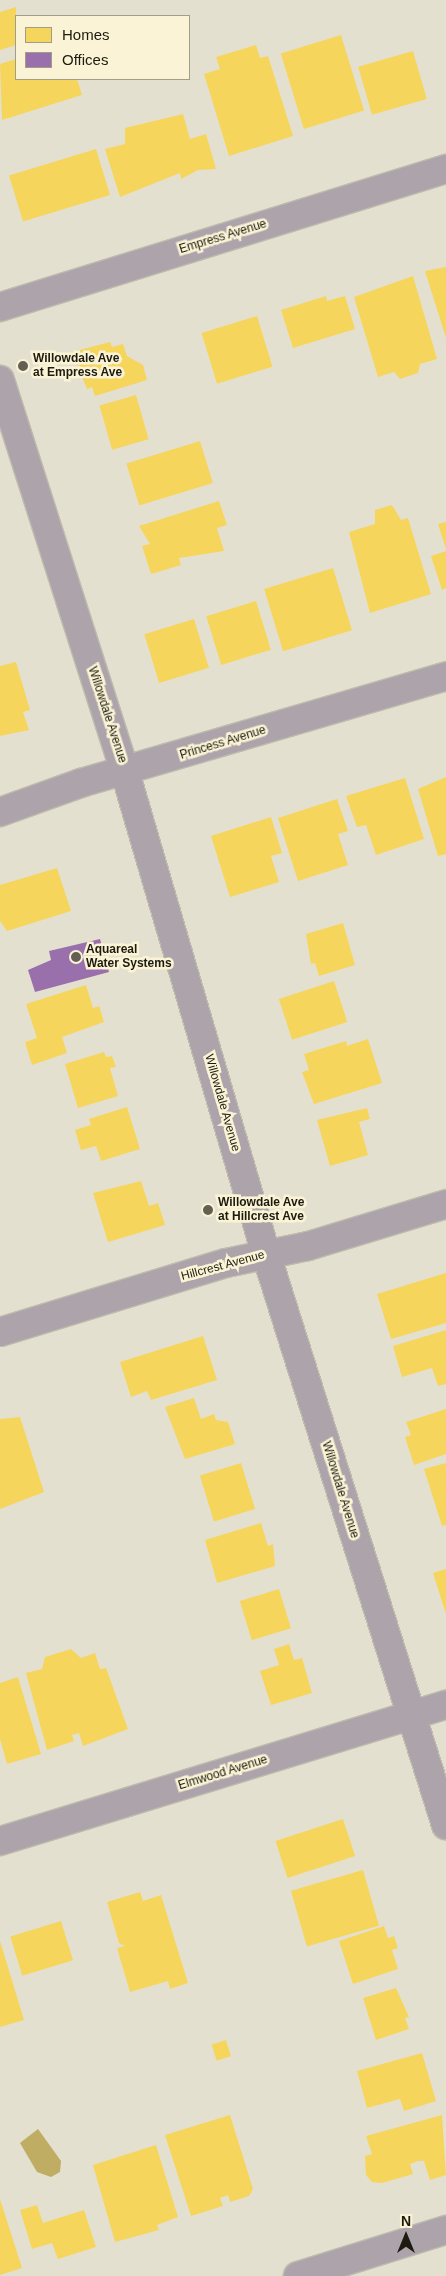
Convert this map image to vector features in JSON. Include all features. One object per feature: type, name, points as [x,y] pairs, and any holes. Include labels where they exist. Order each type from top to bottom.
[{"type":"street","name":"Empress Avenue","points":[[0,307],[446,169]]},
{"type":"street","name":"Willowdale Avenue","points":[[0,380],[125,772],[266,1254],[446,1825]]},
{"type":"street","name":"Princess Avenue","points":[[0,812],[125,772],[446,676]]},
{"type":"street","name":"Hillcrest Avenue","points":[[0,1332],[266,1254],[446,1204]]},
{"type":"street","name":"Elmwood Avenue","points":[[0,1841],[446,1705]]},
{"type":"street","points":[[298,2276],[446,2230]]},
{"type":"shaded area","points":[[38,2129],[61,2161],[60,2172],[51,2177],[37,2172],[20,2143]]},
{"type":"building: Homes","points":[[16,7],[15,45],[0,50],[0,12]]},
{"type":"building: Homes","points":[[341,35],[364,111],[304,129],[281,53]]},
{"type":"building: Homes","points":[[256,45],[260,58],[268,56],[293,136],[229,156],[204,74],[220,69],[216,57]]},
{"type":"building: Homes","points":[[413,51],[427,99],[372,115],[358,67]]},
{"type":"building: Homes","points":[[15,59],[15,80],[77,80],[82,95],[2,120],[0,64]]},
{"type":"building: Homes","points":[[183,114],[190,139],[206,134],[216,169],[198,170],[181,179],[180,173],[120,197],[105,149],[125,144],[125,128]]},
{"type":"building: Homes","points":[[96,149],[110,195],[23,222],[9,176]]},
{"type":"building: Homes","points":[[446,267],[446,338],[425,271]]},
{"type":"building: Homes","points":[[413,276],[437,359],[420,364],[418,373],[400,379],[394,372],[378,377],[354,297]]},
{"type":"building: Homes","points":[[326,296],[327,301],[345,296],[355,329],[293,348],[281,310]]},
{"type":"building: Homes","points":[[257,316],[272,367],[217,384],[202,333]]},
{"type":"building: Homes","points":[[110,342],[112,347],[123,344],[127,356],[143,365],[147,380],[95,396],[92,387],[87,389],[72,352]]},
{"type":"building: Homes","points":[[136,395],[149,439],[112,450],[99,405]]},
{"type":"building: Homes","points":[[200,441],[213,483],[139,506],[126,464]]},
{"type":"building: Homes","points":[[219,501],[227,525],[217,528],[224,551],[179,558],[181,565],[151,574],[142,546],[150,544],[139,526]]},
{"type":"building: Homes","points":[[392,505],[401,520],[408,518],[431,594],[370,613],[349,532],[375,524],[375,510]]},
{"type":"building: Homes","points":[[446,522],[446,549],[438,524]]},
{"type":"building: Homes","points":[[446,551],[446,588],[442,590],[431,556]]},
{"type":"building: Homes","points":[[333,568],[352,630],[283,651],[264,589]]},
{"type":"building: Homes","points":[[256,601],[271,650],[221,665],[206,616]]},
{"type":"building: Homes","points":[[194,619],[209,668],[159,683],[144,634]]},
{"type":"building: Homes","points":[[16,662],[30,710],[23,712],[29,730],[0,736],[0,666]]},
{"type":"building: Homes","points":[[446,777],[446,854],[438,856],[418,789]]},
{"type":"building: Homes","points":[[405,778],[424,839],[376,855],[366,825],[357,827],[346,796]]},
{"type":"building: Homes","points":[[337,799],[348,831],[338,834],[348,865],[298,881],[278,818]]},
{"type":"building: Homes","points":[[271,817],[282,853],[271,856],[279,882],[230,897],[211,836]]},
{"type":"building: Homes","points":[[57,868],[71,911],[7,931],[0,921],[0,885]]},
{"type":"building: Homes","points":[[343,923],[355,965],[319,976],[315,963],[311,964],[306,934]]},
{"type":"building: Homes","points":[[334,981],[347,1022],[292,1040],[279,999]]},
{"type":"building: Homes","points":[[86,985],[93,1008],[99,1006],[104,1022],[62,1037],[67,1053],[32,1065],[25,1042],[37,1038],[26,1004]]},
{"type":"building: Homes","points":[[368,1039],[382,1083],[314,1104],[302,1072],[309,1070],[304,1054],[346,1041],[347,1046]]},
{"type":"building: Homes","points":[[104,1052],[106,1057],[112,1056],[116,1067],[110,1068],[118,1096],[78,1108],[65,1064]]},
{"type":"building: Homes","points":[[127,1107],[140,1149],[101,1161],[96,1146],[81,1150],[75,1130],[91,1125],[89,1119]]},
{"type":"building: Homes","points":[[367,1108],[370,1119],[359,1122],[368,1155],[330,1166],[317,1120]]},
{"type":"building: Homes","points":[[141,1181],[149,1206],[158,1203],[165,1225],[108,1242],[93,1193]]},
{"type":"building: Homes","points":[[446,1273],[446,1323],[391,1339],[377,1294]]},
{"type":"building: Homes","points":[[446,1330],[446,1384],[438,1386],[432,1368],[402,1377],[393,1346]]},
{"type":"building: Homes","points":[[203,1336],[217,1380],[151,1400],[147,1391],[131,1397],[120,1362]]},
{"type":"building: Homes","points":[[194,1398],[201,1419],[214,1414],[216,1420],[228,1422],[235,1444],[185,1459],[165,1407]]},
{"type":"building: Homes","points":[[446,1409],[446,1454],[414,1465],[405,1437],[411,1435],[406,1422]]},
{"type":"building: Homes","points":[[20,1417],[44,1492],[0,1509],[0,1419]]},
{"type":"building: Homes","points":[[241,1463],[255,1509],[214,1521],[200,1476]]},
{"type":"building: Homes","points":[[446,1463],[446,1525],[442,1526],[424,1469]]},
{"type":"building: Homes","points":[[261,1523],[268,1546],[273,1544],[275,1566],[217,1583],[205,1540]]},
{"type":"building: Homes","points":[[446,1569],[446,1614],[433,1573]]},
{"type":"building: Homes","points":[[279,1589],[291,1628],[252,1640],[240,1601]]},
{"type":"building: Homes","points":[[289,1644],[294,1660],[302,1658],[312,1693],[271,1705],[260,1671],[279,1665],[274,1649]]},
{"type":"building: Homes","points":[[71,1649],[81,1658],[95,1653],[100,1669],[106,1668],[128,1729],[83,1746],[79,1733],[72,1735],[74,1741],[47,1750],[26,1673],[42,1669],[45,1657]]},
{"type":"building: Homes","points":[[18,1677],[41,1754],[7,1764],[0,1739],[0,1683]]},
{"type":"building: Homes","points":[[343,1819],[355,1856],[288,1878],[275,1841]]},
{"type":"building: Homes","points":[[363,1870],[379,1926],[307,1946],[291,1891]]},
{"type":"building: Homes","points":[[140,1892],[143,1901],[161,1895],[188,1983],[170,1989],[168,1981],[130,1992],[117,1948],[125,1946],[119,1943],[107,1902]]},
{"type":"building: Homes","points":[[61,1921],[73,1960],[22,1976],[10,1936]]},
{"type":"building: Homes","points":[[384,1926],[388,1938],[394,1936],[398,1948],[392,1950],[398,1969],[353,1984],[339,1941]]},
{"type":"building: Homes","points":[[0,1941],[24,2020],[0,2027]]},
{"type":"building: Homes","points":[[396,1988],[409,2017],[405,2018],[409,2029],[376,2040],[363,1998]]},
{"type":"building: Homes","points":[[226,2040],[231,2056],[217,2061],[212,2044]]},
{"type":"building: Homes","points":[[422,2053],[436,2101],[404,2111],[400,2099],[367,2108],[357,2071]]},
{"type":"building: Homes","points":[[230,2115],[253,2189],[249,2196],[230,2202],[228,2195],[220,2198],[223,2206],[191,2216],[165,2135]]},
{"type":"building: Homes","points":[[442,2115],[446,2175],[430,2180],[424,2161],[418,2161],[410,2164],[413,2174],[382,2183],[372,2182],[366,2175],[365,2156],[372,2154],[366,2136]]},
{"type":"building: Homes","points":[[156,2145],[178,2217],[157,2225],[159,2230],[115,2242],[93,2165]]},
{"type":"building: Homes","points":[[0,2199],[22,2268],[0,2275]]},
{"type":"building: Homes","points":[[37,2205],[43,2223],[84,2210],[96,2247],[58,2259],[52,2243],[32,2249],[20,2210]]},
{"type":"building: Offices","points":[[100,939],[109,972],[35,992],[28,970],[51,960],[49,951]]},
{"type":"place","name":"Willowdale Ave at Empress Ave","points":[[23,366]]},
{"type":"place","name":"Aquareal Water Systems","points":[[76,957]]},
{"type":"place","name":"Willowdale Ave at Hillcrest Ave","points":[[208,1210]]}]
